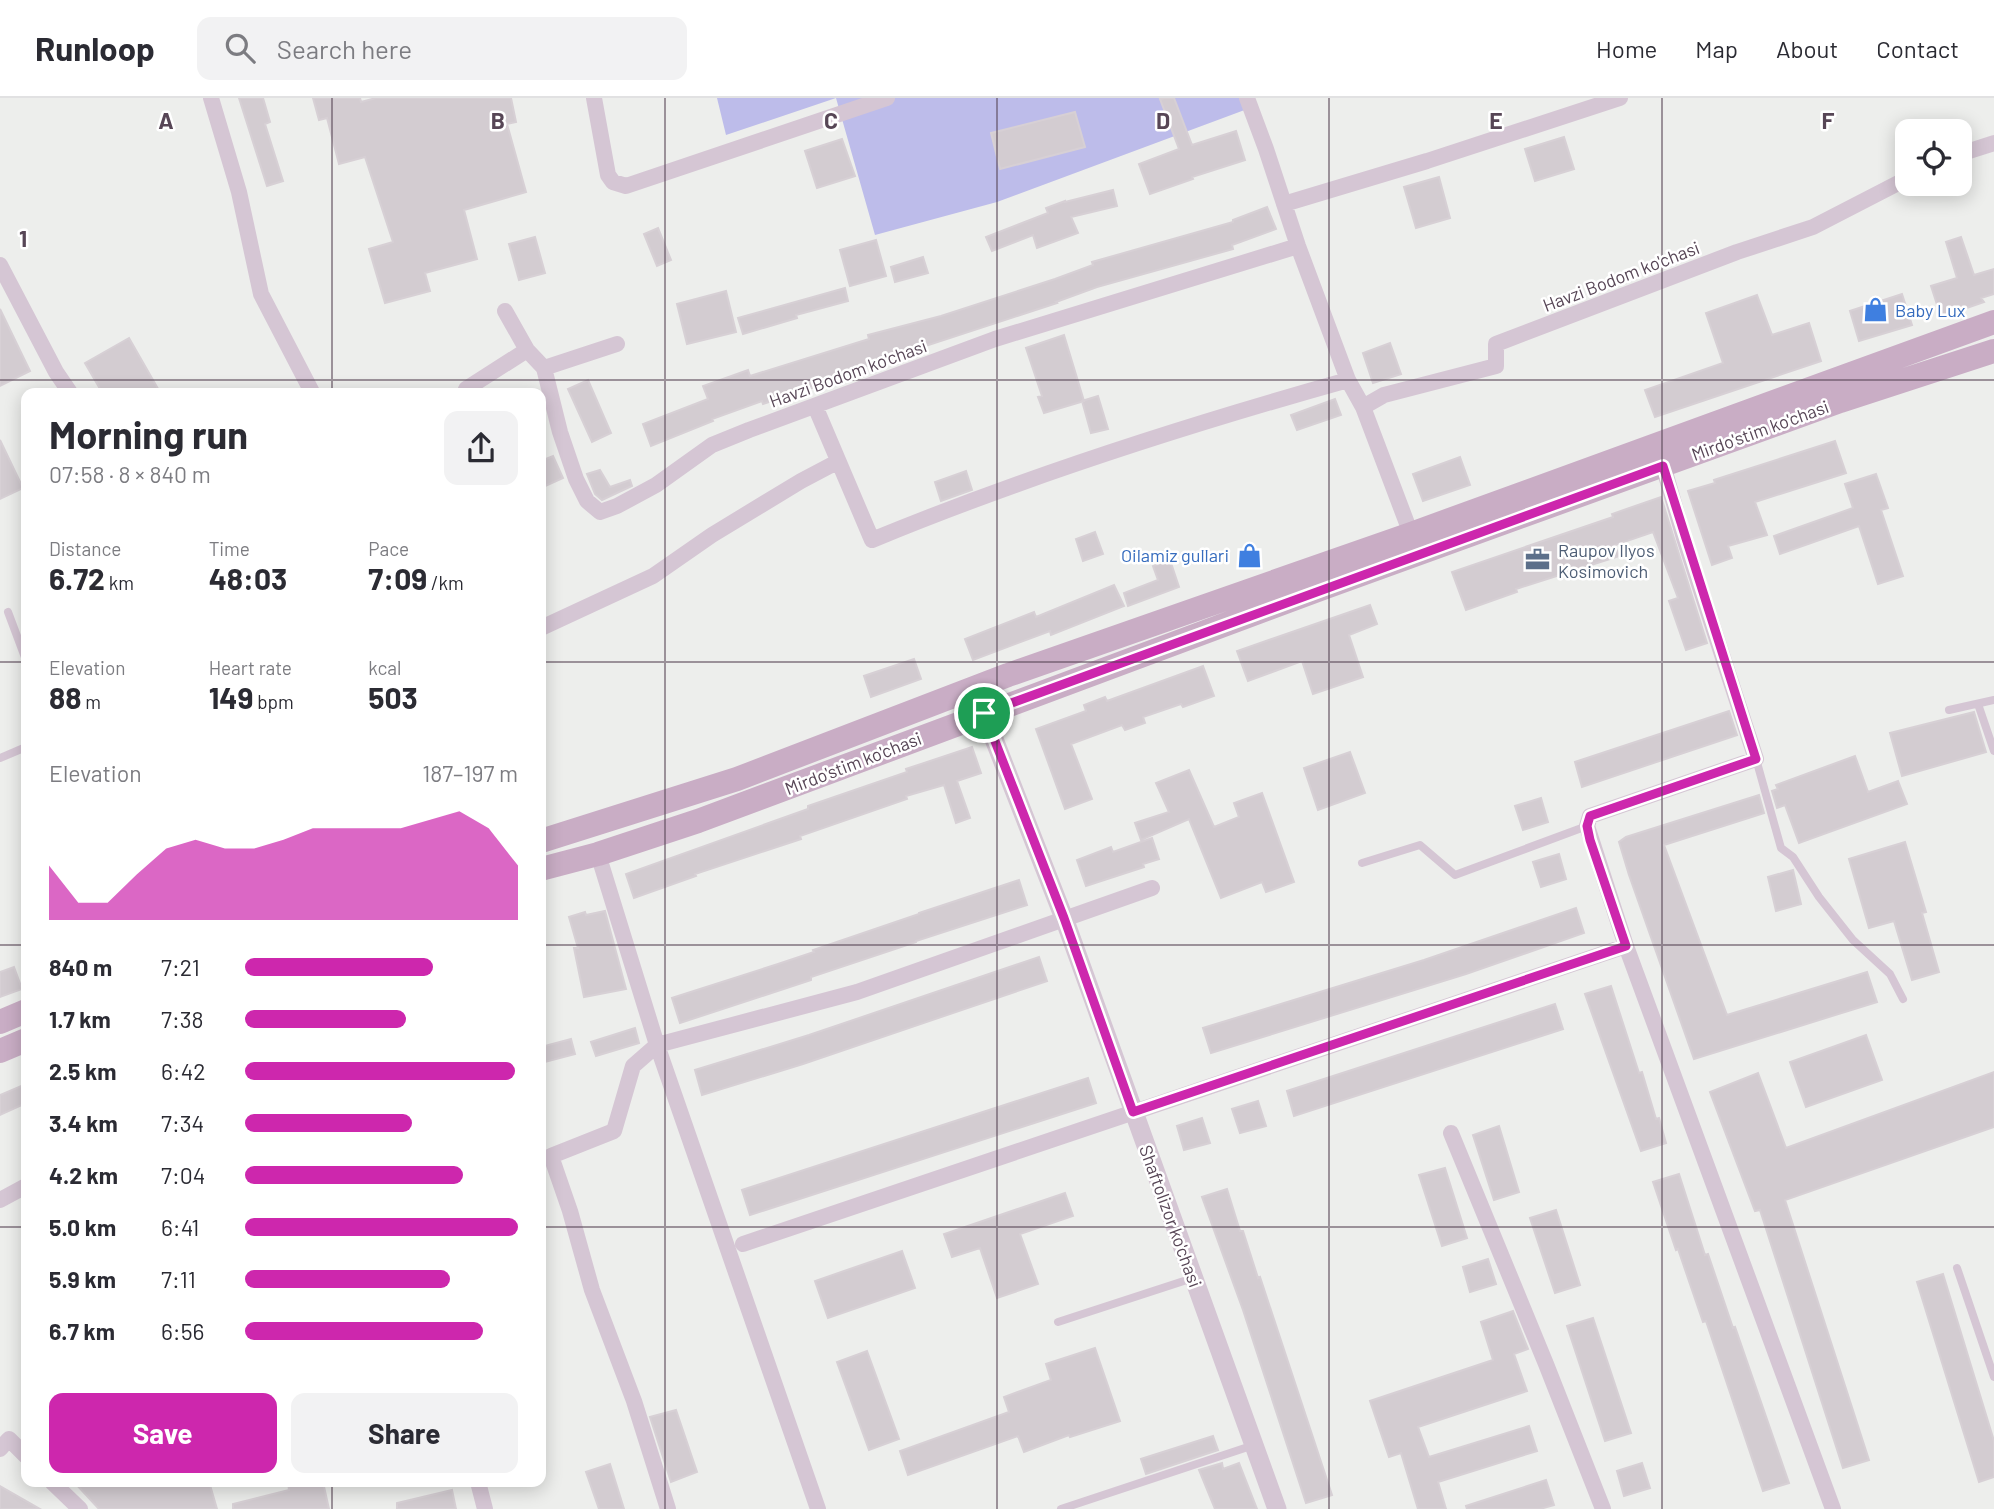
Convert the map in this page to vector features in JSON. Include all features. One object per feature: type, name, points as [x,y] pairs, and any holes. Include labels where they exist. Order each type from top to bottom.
[{"type":"main road","name":"Mirdo'stim ko'chasi","points":[[546,839],[737,779],[974,688],[1411,534],[1994,322]]},
{"type":"main road","name":"Mirdo'stim ko'chasi","points":[[546,869],[698,821],[984,713],[1840,401],[1994,351]]},
{"type":"main road","points":[[0,1021],[21,1013]]},
{"type":"main road","points":[[0,1051],[21,1042]]},
{"type":"street","points":[[211,98],[239,192],[261,294],[310,388]]},
{"type":"street","points":[[594,98],[608,174],[613,182],[626,186],[887,98]]},
{"type":"street","points":[[1247,98],[1348,380],[1363,407],[1411,534]]},
{"type":"street","points":[[1284,204],[1619,98]]},
{"type":"street","points":[[1972,150],[1994,143]]},
{"type":"street","name":"Havzi Bodom ko'chasi","points":[[1363,407],[1384,395],[1496,366],[1496,344],[1737,252],[1813,227],[1895,185]]},
{"type":"street","name":"Havzi Bodom ko'chasi","points":[[544,368],[560,432],[576,479],[587,501],[600,512],[656,485],[712,444],[996,339],[1298,246]]},
{"type":"street","points":[[0,265],[67,388]]},
{"type":"street","points":[[505,311],[527,351],[544,368],[617,344]]},
{"type":"street","points":[[468,388],[527,351]]},
{"type":"street","points":[[815,406],[872,540],[957,505],[1207,419],[1348,380]]},
{"type":"street","points":[[546,626],[653,576],[712,535],[837,462]]},
{"type":"street","points":[[1663,466],[1756,759],[1590,816],[1587,826],[1626,946],[1833,1509]]},
{"type":"street","name":"Shaftolizor ko'chasi","points":[[974,688],[1064,918],[1277,1509]]},
{"type":"street","points":[[598,854],[656,1045],[817,1509]]},
{"type":"street","points":[[668,1509],[634,1401],[593,1290],[551,1156],[614,1131],[633,1066],[656,1045],[857,992],[1152,888]]},
{"type":"street","points":[[743,1244],[1626,946]]},
{"type":"street","points":[[1451,1133],[1603,1509]]},
{"type":"street","points":[[0,1200],[21,1189]]},
{"type":"street","points":[[0,1449],[9,1440],[21,1452]]},
{"type":"street","points":[[57,1487],[80,1509]]},
{"type":"street","points":[[479,1487],[485,1509]]},
{"type":"lane","points":[[8,611],[21,646]]},
{"type":"lane","points":[[1949,710],[1994,700]]},
{"type":"lane","points":[[1978,704],[1994,751]]},
{"type":"lane","points":[[0,758],[21,749]]},
{"type":"lane","points":[[1756,759],[1781,848],[1793,857],[1819,897],[1853,940],[1890,974],[1903,999]]},
{"type":"lane","points":[[1362,863],[1420,845],[1455,874],[1587,826]]},
{"type":"lane","points":[[1957,1268],[1994,1377]]},
{"type":"lane","points":[[1058,1322],[1193,1278]]},
{"type":"lane","points":[[1061,1509],[1254,1445]]},
{"type":"shaded area","points":[[717,98],[836,98],[726,135]]},
{"type":"shaded area","points":[[836,98],[1248,98],[1250,108],[997,202],[875,235]]},
{"type":"building","points":[[239,98],[263,98],[270,122],[265,124],[283,181],[267,186]]},
{"type":"building","points":[[313,98],[360,98],[361,102],[376,98],[511,98],[516,122],[507,124],[526,192],[464,210],[477,259],[425,273],[430,291],[385,303],[369,249],[393,242],[365,157],[339,164],[327,118],[319,120]]},
{"type":"building","points":[[1174,98],[1192,145],[1236,131],[1245,160],[1150,194],[1139,164],[1179,149],[1160,99]]},
{"type":"building","points":[[1075,112],[1085,147],[1000,169],[991,133]]},
{"type":"building","points":[[1564,137],[1574,169],[1535,181],[1525,149]]},
{"type":"building","points":[[842,139],[855,176],[817,188],[805,151]]},
{"type":"building","points":[[1439,177],[1450,218],[1416,228],[1404,187]]},
{"type":"building","points":[[1113,190],[1117,206],[1071,217],[1078,233],[1037,248],[1033,235],[992,251],[986,237],[1048,213],[1046,208]]},
{"type":"building","points":[[1267,207],[1276,229],[1232,245],[1233,249],[1097,287],[1057,303],[907,352],[908,357],[877,366],[876,363],[816,381],[818,386],[763,404],[762,401],[712,419],[713,421],[651,446],[643,424],[708,399],[703,386],[748,370],[750,376],[869,339],[868,335],[941,316],[1055,279],[1093,265],[1092,262],[1233,222]]},
{"type":"building","points":[[658,228],[671,260],[657,266],[644,234]]},
{"type":"building","points":[[535,237],[545,273],[519,280],[509,244]]},
{"type":"building","points":[[1961,237],[1974,275],[1994,269],[1994,294],[1981,298],[1984,302],[1941,317],[1931,286],[1957,278],[1946,242]]},
{"type":"building","points":[[876,240],[886,276],[850,286],[840,250]]},
{"type":"building","points":[[923,257],[928,273],[895,282],[891,267]]},
{"type":"building","points":[[845,288],[848,301],[796,315],[797,318],[743,334],[738,318]]},
{"type":"building","points":[[726,291],[736,332],[687,344],[677,304]]},
{"type":"building","points":[[1902,294],[1912,325],[1859,341],[1850,311]]},
{"type":"building","points":[[1757,295],[1772,335],[1809,323],[1821,361],[1655,417],[1645,390],[1723,363],[1706,313]]},
{"type":"building","points":[[0,309],[30,371],[0,386]]},
{"type":"building","points":[[1064,335],[1084,401],[1044,413],[1038,397],[1042,396],[1026,348]]},
{"type":"building","points":[[129,338],[158,388],[100,388],[85,363]]},
{"type":"building","points":[[1390,343],[1401,374],[1373,383],[1363,353]]},
{"type":"building","points":[[588,380],[611,433],[592,442],[568,389]]},
{"type":"building","points":[[1098,396],[1108,429],[1091,433],[1082,401]]},
{"type":"building","points":[[1335,399],[1341,415],[1297,430],[1291,415]]},
{"type":"building","points":[[0,440],[21,489],[0,499]]},
{"type":"building","points":[[1835,441],[1846,473],[1755,502],[1767,535],[1728,546],[1732,558],[1712,565],[1688,491]]},
{"type":"building","points":[[553,456],[563,478],[546,486],[546,459]]},
{"type":"building","points":[[1460,457],[1470,485],[1423,501],[1413,474]]},
{"type":"building","points":[[600,470],[610,487],[630,480],[632,486],[602,500],[595,494],[587,474]]},
{"type":"building","points":[[966,471],[972,490],[941,501],[935,482]]},
{"type":"building","points":[[1876,474],[1888,508],[1881,510],[1903,576],[1878,584],[1859,526],[1780,554],[1774,536],[1853,508],[1845,484]]},
{"type":"building","points":[[1661,497],[1707,643],[1686,650],[1669,601],[1678,598],[1653,532],[1615,545],[1619,556],[1516,589],[1517,592],[1466,610],[1452,572],[1613,517],[1612,514]]},
{"type":"building","points":[[1095,532],[1103,554],[1083,561],[1076,539]]},
{"type":"building","points":[[1170,560],[1179,587],[1128,606],[1124,593],[1158,580],[1153,566]]},
{"type":"building","points":[[1114,585],[1124,606],[1051,635],[1050,631],[973,660],[965,639],[1034,612],[1036,617]]},
{"type":"building","points":[[1370,605],[1377,624],[1349,635],[1363,677],[1313,694],[1302,661],[1248,681],[1237,651]]},
{"type":"building","points":[[914,659],[921,679],[871,697],[864,676]]},
{"type":"building","points":[[1203,666],[1214,696],[1143,717],[1145,723],[1125,730],[1122,725],[1071,744],[1092,799],[1065,809],[1036,729],[1086,711],[1084,705],[1105,697],[1107,701]]},
{"type":"building","points":[[1729,711],[1737,735],[1582,787],[1575,762]]},
{"type":"building","points":[[1974,712],[1986,752],[1902,776],[1890,733]]},
{"type":"building","points":[[972,747],[981,773],[957,781],[970,818],[956,823],[944,785],[906,796],[907,799],[800,836],[801,839],[695,874],[696,876],[634,898],[626,874]]},
{"type":"building","points":[[1350,752],[1365,793],[1318,810],[1304,768]]},
{"type":"building","points":[[1855,756],[1868,792],[1898,781],[1907,804],[1799,843],[1785,805],[1777,808],[1772,791],[1778,789],[1776,785]]},
{"type":"building","points":[[1189,770],[1214,827],[1239,817],[1234,803],[1262,793],[1294,882],[1266,892],[1262,882],[1221,898],[1189,819],[1141,840],[1135,823],[1169,812],[1156,783]]},
{"type":"building","points":[[1759,795],[1764,813],[1664,845],[1727,1015],[1867,972],[1877,1002],[1694,1059],[1619,842],[1626,837]]},
{"type":"building","points":[[1541,798],[1548,822],[1523,830],[1515,806]]},
{"type":"building","points":[[1152,838],[1159,859],[1143,864],[1144,867],[1086,886],[1077,860],[1111,847],[1113,852]]},
{"type":"building","points":[[1905,842],[1926,912],[1922,913],[1939,972],[1912,980],[1894,921],[1869,928],[1849,859]]},
{"type":"building","points":[[1559,854],[1566,879],[1541,887],[1533,862]]},
{"type":"building","points":[[1793,870],[1801,904],[1776,911],[1768,877]]},
{"type":"building","points":[[1019,880],[1027,905],[680,1023],[672,998],[814,952],[813,950]]},
{"type":"building","points":[[1576,908],[1584,933],[1466,974],[1211,1053],[1203,1028],[1424,960]]},
{"type":"building","points":[[605,911],[626,989],[584,997],[574,948],[578,948],[569,917],[585,912],[586,915]]},
{"type":"building","points":[[1039,957],[1047,981],[803,1064],[702,1095],[695,1070],[809,1035]]},
{"type":"building","points":[[14,967],[21,989],[0,997],[0,972]]},
{"type":"building","points":[[1611,986],[1639,1073],[1642,1072],[1666,1143],[1641,1151],[1585,994]]},
{"type":"building","points":[[1555,1004],[1563,1029],[1294,1116],[1287,1091]]},
{"type":"building","points":[[635,1028],[639,1043],[596,1056],[591,1042]]},
{"type":"building","points":[[1866,1035],[1882,1080],[1806,1107],[1790,1062]]},
{"type":"building","points":[[571,1039],[575,1054],[546,1062],[546,1046]]},
{"type":"building","points":[[1994,1072],[1994,1127],[1785,1200],[1869,1460],[1843,1468],[1760,1210],[1755,1211],[1710,1092],[1758,1073],[1786,1148]]},
{"type":"building","points":[[1088,1078],[1096,1103],[750,1215],[742,1190]]},
{"type":"building","points":[[21,1086],[21,1105],[0,1115],[0,1095]]},
{"type":"building","points":[[1258,1101],[1266,1126],[1240,1133],[1232,1109]]},
{"type":"building","points":[[1202,1118],[1210,1143],[1184,1150],[1177,1126]]},
{"type":"building","points":[[1499,1126],[1519,1192],[1494,1200],[1473,1135]]},
{"type":"building","points":[[1445,1168],[1467,1238],[1442,1246],[1419,1175]]},
{"type":"building","points":[[1679,1174],[1705,1255],[1708,1254],[1733,1328],[1735,1327],[1789,1483],[1763,1491],[1706,1321],[1703,1322],[1678,1249],[1676,1250],[1653,1182]]},
{"type":"building","points":[[1227,1189],[1240,1231],[1243,1231],[1258,1278],[1260,1277],[1332,1495],[1306,1503],[1243,1310],[1202,1197]]},
{"type":"building","points":[[1065,1193],[1073,1216],[1020,1234],[1038,1284],[997,1298],[980,1248],[952,1257],[944,1234]]},
{"type":"building","points":[[1556,1210],[1580,1285],[1555,1293],[1530,1218]]},
{"type":"building","points":[[902,1251],[915,1288],[828,1318],[815,1281]]},
{"type":"building","points":[[1488,1259],[1496,1284],[1470,1292],[1463,1267]]},
{"type":"building","points":[[1943,1274],[1994,1441],[1994,1477],[1979,1482],[1917,1282]]},
{"type":"building","points":[[1513,1311],[1528,1349],[1514,1354],[1527,1391],[1418,1427],[1429,1457],[1529,1426],[1537,1451],[1438,1482],[1446,1509],[1418,1509],[1401,1453],[1389,1457],[1370,1401],[1493,1360],[1481,1322]]},
{"type":"building","points":[[1593,1318],[1631,1433],[1605,1441],[1567,1326]]},
{"type":"building","points":[[1095,1348],[1120,1421],[1070,1437],[1069,1435],[1024,1452],[1018,1436],[908,1475],[900,1451],[1009,1412],[1004,1397],[1051,1380],[1046,1364]]},
{"type":"building","points":[[867,1351],[899,1439],[869,1450],[837,1362]]},
{"type":"building","points":[[676,1410],[697,1472],[671,1482],[650,1417]]},
{"type":"building","points":[[1213,1436],[1218,1450],[1146,1474],[1141,1459]]},
{"type":"building","points":[[1222,1463],[1223,1469],[1239,1463],[1257,1509],[1215,1509],[1199,1470]]},
{"type":"building","points":[[1642,1463],[1650,1488],[1624,1496],[1617,1471]]},
{"type":"building","points":[[610,1464],[624,1509],[599,1509],[586,1472]]},
{"type":"building","points":[[1546,1480],[1554,1505],[1540,1509],[1467,1509],[1466,1506]]},
{"type":"building","points":[[0,1486],[40,1509],[0,1509]]},
{"type":"building","points":[[79,1487],[211,1487],[217,1509],[99,1509]]},
{"type":"building","points":[[289,1487],[324,1487],[329,1509],[233,1509],[233,1504],[289,1490]]},
{"type":"building","points":[[452,1490],[456,1509],[397,1509],[397,1503]]},
{"type":"place","name":"Baby Lux","points":[[1875,310]]},
{"type":"place","name":"Oilamiz gullari","points":[[1249,555]]},
{"type":"place","name":"Raupov Ilyos Kosimovich","points":[[1538,560]]},
{"type":"route","points":[[1663,466],[1756,759],[1590,816],[1587,826],[1590,840],[1626,946],[1133,1112],[1064,918],[984,713],[1663,466]]}]
